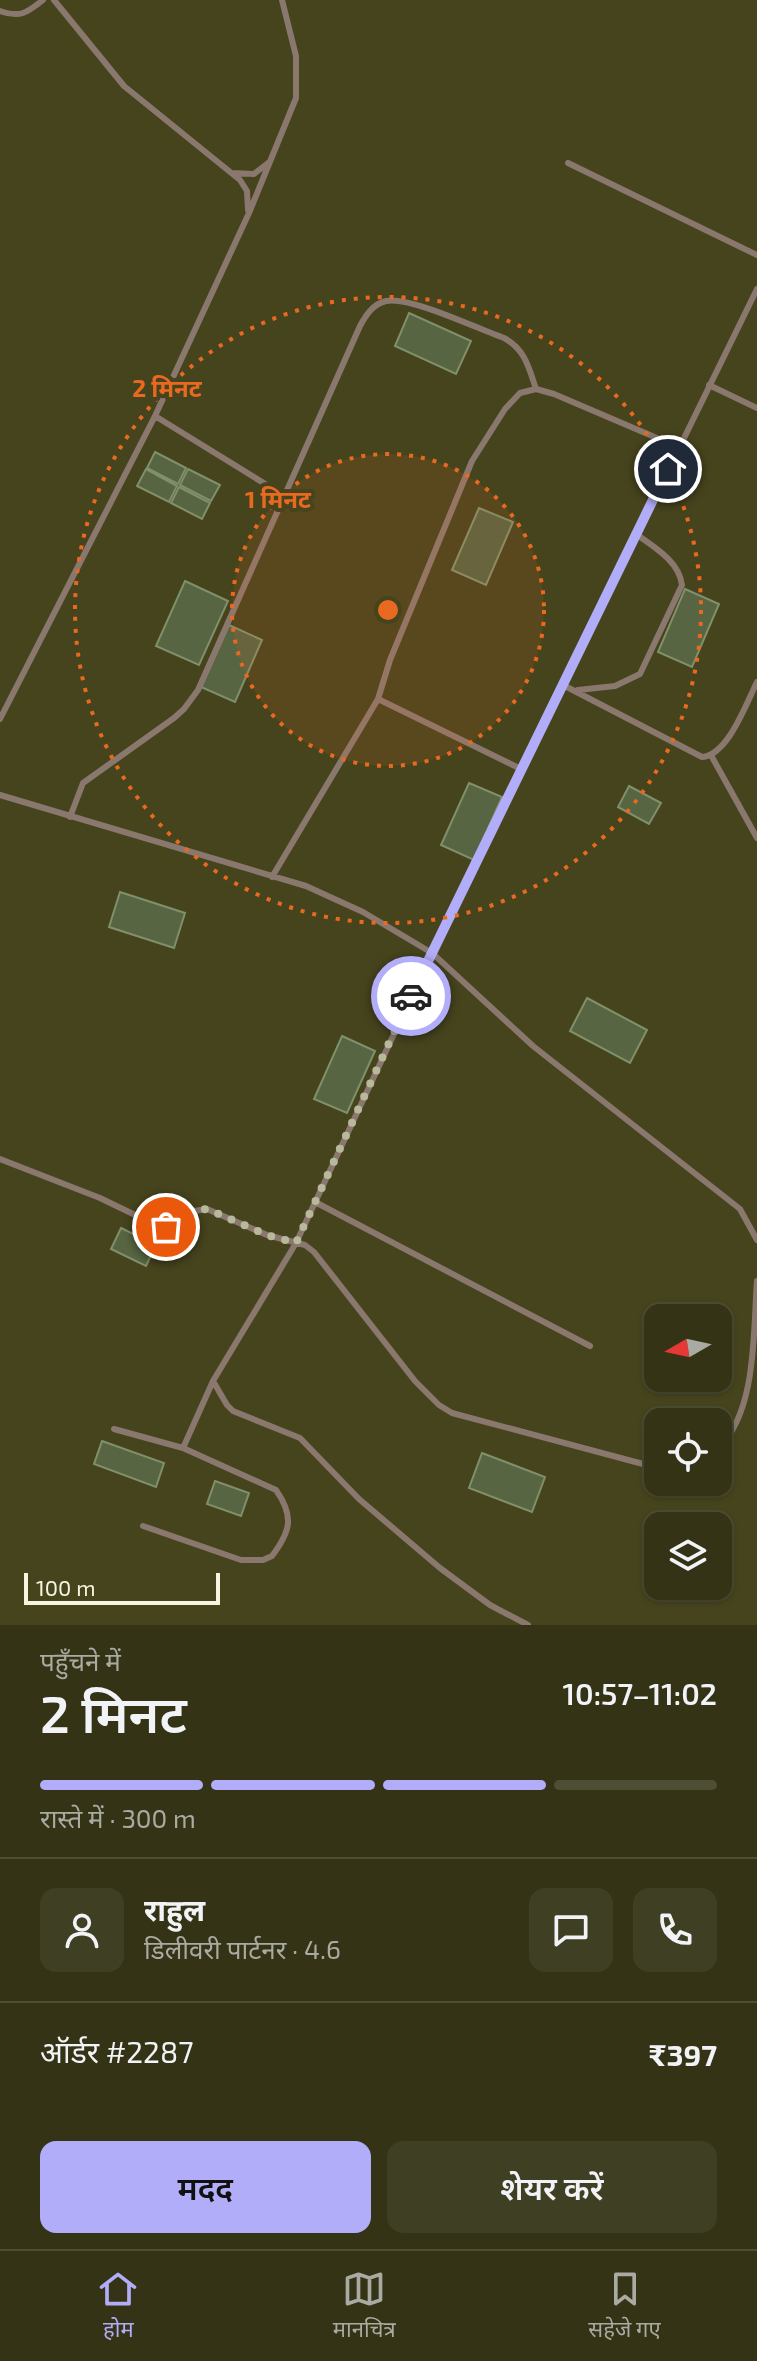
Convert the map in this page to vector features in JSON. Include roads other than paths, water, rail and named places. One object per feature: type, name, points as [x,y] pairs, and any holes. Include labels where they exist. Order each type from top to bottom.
[{"type":"lane","points":[[0,11],[15,16],[26,14],[43,0]]},
{"type":"lane","points":[[54,0],[124,86],[244,185],[249,213]]},
{"type":"lane","points":[[0,719],[155,416],[249,213],[296,98],[296,56],[282,0]]},
{"type":"lane","points":[[232,173],[254,174],[271,160]]},
{"type":"lane","points":[[568,163],[757,255]]},
{"type":"lane","points":[[183,1448],[213,1381],[296,1243],[432,953],[757,289]]},
{"type":"lane","points":[[70,817],[83,783],[174,718],[198,690],[252,573],[283,495],[369,312],[379,303],[408,302],[512,343],[524,357],[536,389]]},
{"type":"lane","points":[[709,385],[757,408]]},
{"type":"lane","points":[[272,877],[378,699],[390,660],[472,461],[505,409],[520,393],[536,389],[554,394],[678,447]]},
{"type":"lane","points":[[155,416],[283,495]]},
{"type":"lane","points":[[563,685],[587,691],[615,686],[634,679],[644,667],[682,582],[678,571],[661,552],[636,534]]},
{"type":"lane","points":[[563,685],[702,757],[712,757],[722,749],[757,682]]},
{"type":"lane","points":[[378,699],[521,769]]},
{"type":"lane","points":[[712,757],[757,838]]},
{"type":"lane","points":[[0,795],[306,886],[333,897],[432,953],[533,1046],[740,1209],[757,1240]]},
{"type":"lane","points":[[0,1159],[100,1198],[158,1226],[173,1224],[194,1211],[207,1209],[267,1235],[296,1243],[314,1252],[415,1381],[439,1405],[452,1413],[644,1464]]},
{"type":"lane","points":[[315,1202],[590,1346]]},
{"type":"lane","points":[[732,1433],[742,1416],[749,1384],[757,1281]]},
{"type":"lane","points":[[213,1381],[233,1411],[300,1438],[359,1499],[440,1568],[490,1605],[528,1625]]},
{"type":"lane","points":[[114,1429],[183,1448],[276,1490],[285,1506],[289,1524],[282,1543],[272,1556],[252,1561],[143,1526]]}]
